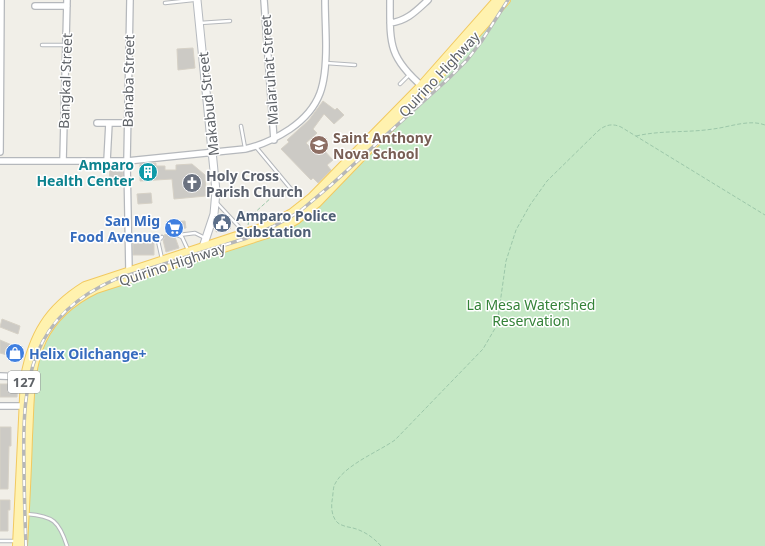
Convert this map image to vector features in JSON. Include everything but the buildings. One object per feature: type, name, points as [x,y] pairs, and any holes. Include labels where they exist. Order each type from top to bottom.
[{"type":"main road","name":"Quirino Highway","points":[[20,543],[28,377],[47,331],[60,314],[74,301],[86,294],[130,274],[190,255],[247,232],[270,225],[292,213],[311,198],[424,88],[497,0]]},
{"type":"main road","name":"Quirino Highway","points":[[203,250],[273,232],[296,220],[317,204],[506,0]]},
{"type":"street","points":[[0,152],[1,0]]},
{"type":"street","name":"Banaba Street","points":[[130,0],[127,123],[130,274]]},
{"type":"street","name":"Makabud Street","points":[[197,0],[216,192],[216,202],[212,223],[203,250]]},
{"type":"street","name":"Malaruhat Street","points":[[264,0],[274,140]]},
{"type":"street","points":[[0,162],[127,161],[245,149],[256,147],[274,140],[301,122],[314,107],[323,88],[326,63],[325,0]]},
{"type":"street","points":[[390,0],[390,35],[392,48],[397,60],[424,88]]},
{"type":"street","points":[[390,23],[399,22],[406,19],[428,0]]},
{"type":"street","points":[[35,6],[66,3]]},
{"type":"street","name":"Bangkal Street","points":[[62,161],[66,3]]},
{"type":"street","points":[[97,123],[127,123]]},
{"type":"street","points":[[107,162],[109,123]]},
{"type":"street","points":[[0,376],[28,377]]},
{"type":"street","points":[[0,406],[26,406]]},
{"type":"lane","points":[[165,3],[193,0]]},
{"type":"lane","points":[[200,22],[230,22]]},
{"type":"lane","points":[[42,45],[66,45]]},
{"type":"lane","points":[[326,63],[355,65]]},
{"type":"lane","points":[[400,84],[410,74]]},
{"type":"lane","points":[[241,126],[245,149]]},
{"type":"lane","points":[[256,147],[291,189]]},
{"type":"lane","points":[[216,202],[247,232]]},
{"type":"lane","points":[[174,234],[179,235],[195,233],[206,238]]},
{"type":"lane","points":[[179,235],[182,237],[190,255]]},
{"type":"lane","points":[[162,237],[158,241],[163,264]]},
{"type":"lane","points":[[21,514],[40,515],[53,520],[61,530],[67,546]]},
{"type":"lane","points":[[0,541],[20,543]]},
{"type":"path","points":[[636,136],[653,132],[713,129],[738,124],[759,123],[765,125]]},
{"type":"path","points":[[380,546],[375,539],[365,532],[337,522],[333,515],[331,505],[334,486],[341,475],[356,463],[395,440],[483,349],[497,325],[506,262],[516,230],[530,205],[547,181],[602,127],[616,125],[765,215]]},
{"type":"path","points":[[247,232],[251,216],[287,184]]},
{"type":"green space","name":"La Mesa Watershed Reservation","points":[[501,0],[765,0],[765,546],[20,546],[31,361],[72,298],[298,214]]},
{"type":"railway","points":[[26,546],[24,484],[25,405],[30,378],[37,354],[49,332],[65,312],[87,294],[116,279],[247,238],[274,226],[299,212],[331,185],[467,60],[481,42],[508,0]]},
{"type":"place","name":"Saint Anthony Nova School","points":[[319,145]]},
{"type":"place","name":"Amparo Health Center","points":[[148,172]]},
{"type":"place","name":"Holy Cross Parish Church","points":[[192,183]]},
{"type":"place","name":"Amparo Police Substation","points":[[222,223]]},
{"type":"place","name":"San Mig Food Avenue","points":[[174,228]]},
{"type":"place","name":"Helix Oilchange+","points":[[15,353]]}]
